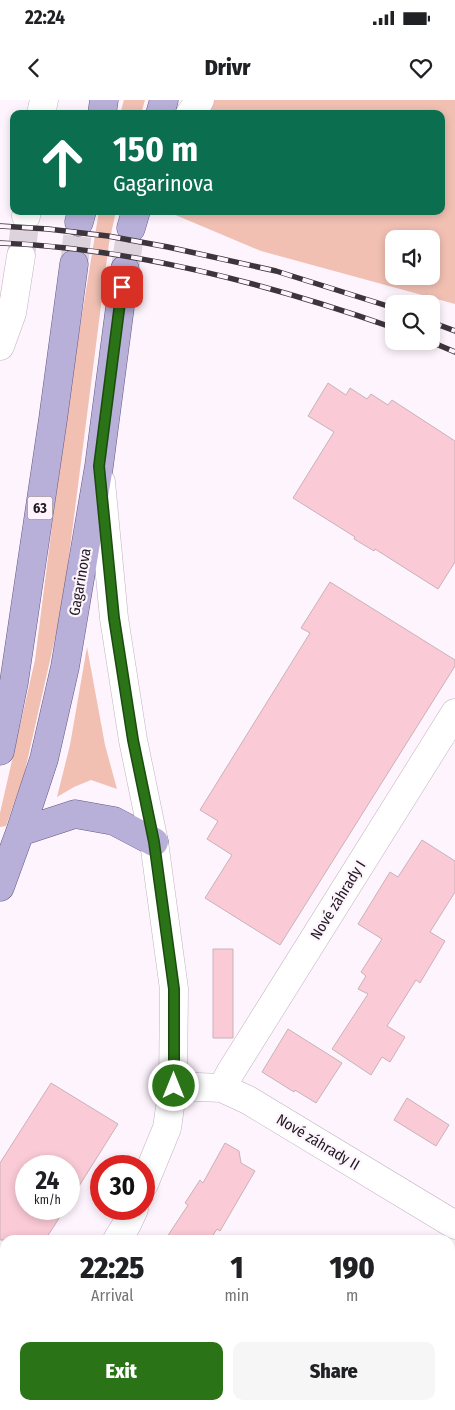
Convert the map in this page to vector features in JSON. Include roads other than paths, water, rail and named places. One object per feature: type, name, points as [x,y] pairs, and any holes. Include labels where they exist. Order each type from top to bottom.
[{"type":"main road","name":"63","points":[[0,751],[14,682],[74,264]]},
{"type":"main road","name":"Gagarinova","points":[[0,887],[44,759],[66,667],[99,466],[125,269]]},
{"type":"main road","points":[[20,832],[75,814],[114,821],[154,842]]},
{"type":"street","points":[[0,346],[12,313],[21,256]]},
{"type":"street","points":[[99,466],[114,618],[133,740],[154,842],[174,989],[174,1086],[167,1128],[155,1157]]},
{"type":"street","name":"Nové záhrady I","points":[[222,1088],[455,713]]},
{"type":"street","name":"Nové záhrady II","points":[[174,1086],[222,1088],[248,1100],[455,1224]]},
{"type":"street","points":[[120,1235],[129,1220]]},
{"type":"tunnel","points":[[21,256],[26,216]]},
{"type":"tunnel","points":[[74,264],[79,222]]},
{"type":"tunnel","points":[[125,269],[131,228]]},
{"type":"railway","points":[[0,226],[108,236],[168,247],[276,271],[385,305]]},
{"type":"railway","points":[[0,243],[50,246],[150,260],[249,283],[385,325]]},
{"type":"railway","points":[[440,325],[455,331]]},
{"type":"railway","points":[[440,346],[455,352]]}]
